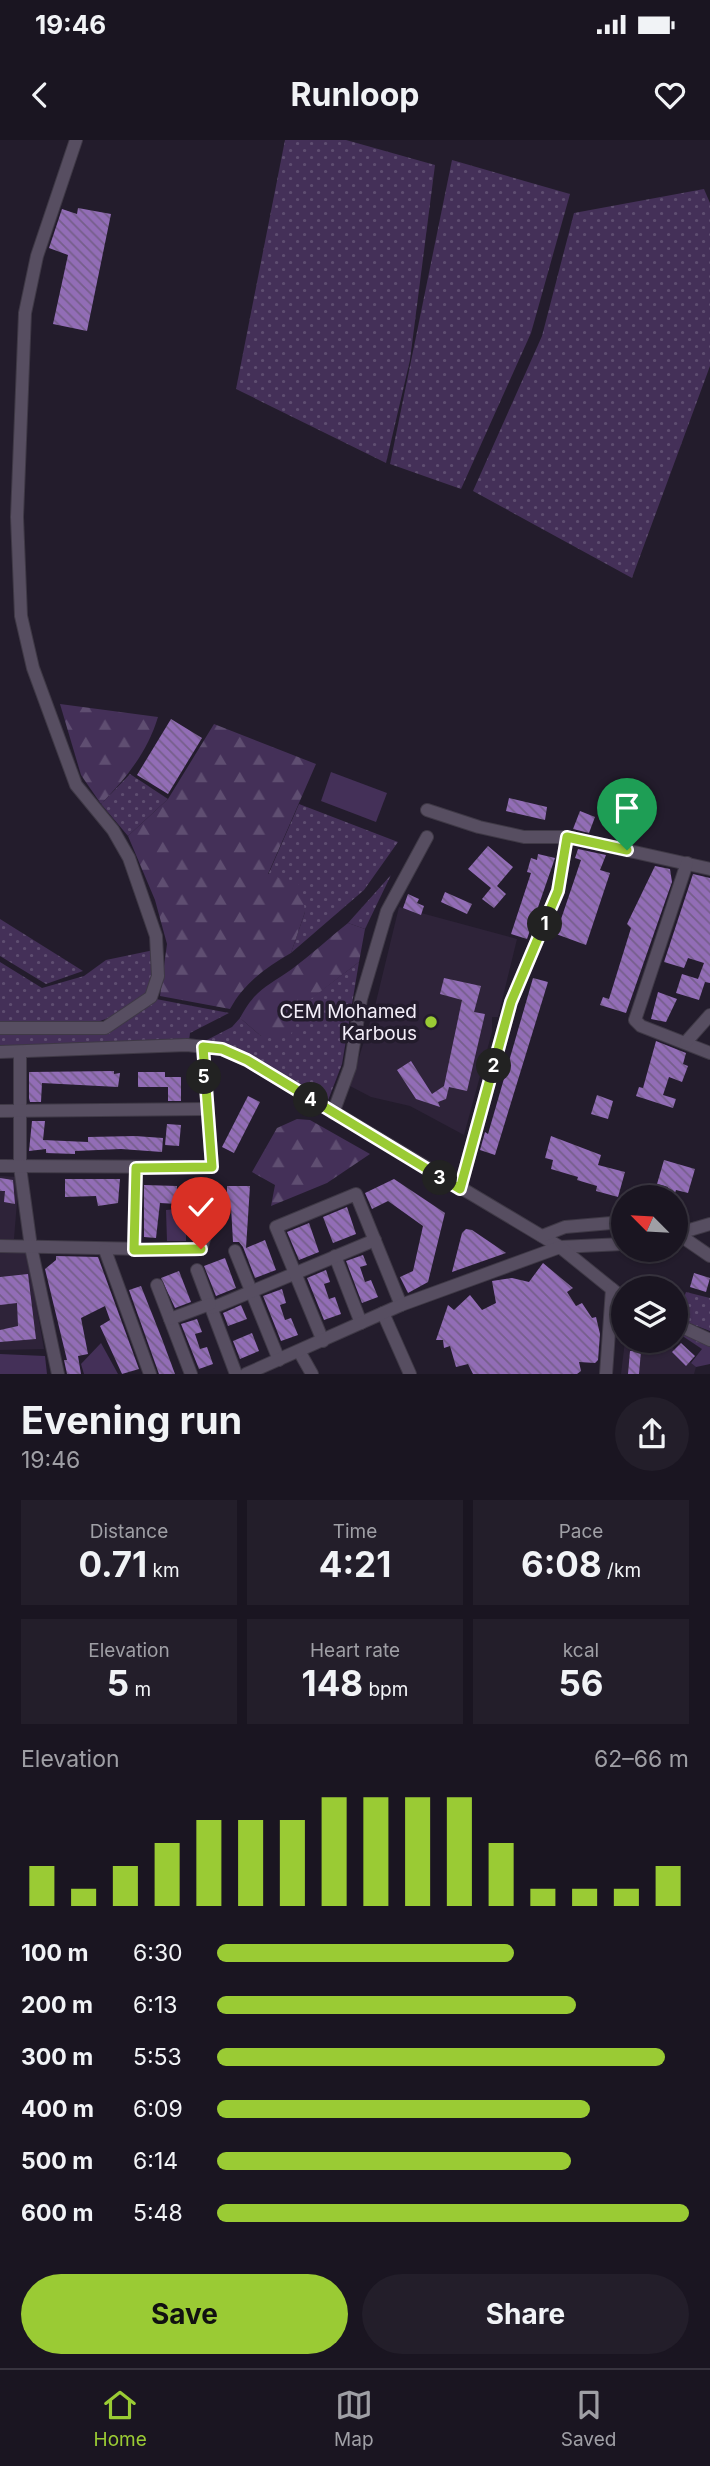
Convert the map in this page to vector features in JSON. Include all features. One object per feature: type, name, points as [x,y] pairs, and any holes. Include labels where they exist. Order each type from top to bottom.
[{"type":"street","points":[[0,1028],[54,1027],[84,1031],[105,1028],[151,997],[158,976],[156,936],[129,858],[113,830],[76,785],[33,668],[21,616],[17,517],[25,313],[37,256],[76,140]]},
{"type":"street","points":[[427,810],[479,827],[524,837],[567,837],[710,869]]},
{"type":"street","points":[[333,1113],[350,1067],[361,999],[387,912],[427,837]]},
{"type":"street","points":[[460,1189],[511,1002],[558,891],[567,837]]},
{"type":"street","points":[[687,863],[635,1020],[641,1026],[710,1053]]},
{"type":"street","points":[[686,1042],[710,1015]]},
{"type":"street","points":[[0,1166],[212,1167],[205,1109],[203,1047]]},
{"type":"street","points":[[0,1052],[203,1047],[222,1049],[247,1060],[560,1247],[611,1288]]},
{"type":"street","points":[[20,1052],[20,1167],[31,1247],[58,1374]]},
{"type":"street","points":[[0,1111],[205,1109]]},
{"type":"street","points":[[134,1250],[136,1168]]},
{"type":"street","points":[[323,1341],[276,1227],[356,1194],[401,1305]]},
{"type":"street","points":[[542,1236],[565,1227],[611,1223]]},
{"type":"street","points":[[688,1231],[710,1224]]},
{"type":"street","points":[[0,1246],[194,1250],[201,1249],[205,1236]]},
{"type":"street","points":[[170,1319],[252,1292],[375,1240]]},
{"type":"street","points":[[688,1241],[710,1256]]},
{"type":"street","points":[[246,1374],[401,1305],[560,1247],[611,1245]]},
{"type":"street","points":[[105,1250],[150,1374]]},
{"type":"street","points":[[235,1251],[279,1360]]},
{"type":"street","points":[[335,1256],[361,1323]]},
{"type":"street","points":[[198,1270],[236,1374]]},
{"type":"street","points":[[158,1284],[191,1374]]},
{"type":"street","points":[[606,1374],[611,1303]]},
{"type":"street","points":[[383,1313],[410,1374]]},
{"type":"street","points":[[688,1330],[710,1340]]},
{"type":"street","points":[[299,1351],[312,1374]]},
{"type":"shaded area","name":"CEM Mohamed Karbous","points":[[399,907],[517,939],[498,1017],[492,1017],[492,1032],[464,1135],[410,1106],[371,1097],[350,1086],[375,1006]]},
{"type":"shaded area","points":[[0,1176],[19,1177],[14,1239],[0,1239]]},
{"type":"shaded area","points":[[0,1253],[27,1253],[44,1349],[0,1350]]},
{"type":"shaded area","points":[[624,1353],[679,1353],[696,1367],[694,1374],[621,1374]]},
{"type":"green space","points":[[285,140],[346,140],[435,165],[410,360],[386,463],[236,389]]},
{"type":"green space","points":[[452,160],[570,194],[531,333],[461,489],[390,464]]},
{"type":"green space","points":[[704,189],[710,203],[710,366],[632,578],[473,491],[542,336],[574,213]]},
{"type":"green space","points":[[60,704],[158,717],[135,764],[101,804],[81,775]]},
{"type":"green space","points":[[214,724],[316,764],[268,874],[301,885],[305,912],[291,953],[256,977],[230,1009],[160,996],[167,944],[155,900],[128,836],[168,799]]},
{"type":"green space","points":[[331,772],[387,793],[376,822],[321,801]]},
{"type":"green space","points":[[130,774],[168,799],[128,836],[101,804]]},
{"type":"green space","points":[[299,804],[398,842],[364,890],[291,953],[305,912],[268,875]]},
{"type":"green space","points":[[391,875],[365,929],[348,923]]},
{"type":"green space","points":[[0,919],[83,971],[46,984],[0,956]]},
{"type":"green space","points":[[348,923],[365,929],[359,962],[303,1005],[291,1034],[261,1036],[240,1018],[251,1000],[263,989],[299,964]]},
{"type":"green space","points":[[154,950],[155,965],[147,992],[117,1015],[86,1026],[0,1021],[0,962],[42,988],[84,976],[106,960]]},
{"type":"green space","points":[[359,962],[342,1064],[327,1103],[227,1043],[203,1042],[232,1027],[240,1018],[261,1036]]},
{"type":"green space","points":[[156,999],[229,1013],[190,1033],[189,1041],[0,1048],[0,1032],[103,1034]]},
{"type":"green space","points":[[297,1119],[310,1120],[370,1154],[327,1183],[271,1206],[275,1185],[252,1172],[277,1128]]},
{"type":"green space","points":[[186,1208],[186,1241],[167,1241],[166,1210]]},
{"type":"green space","points":[[688,1292],[710,1298],[710,1331],[688,1323]]},
{"type":"green space","points":[[688,1329],[710,1340],[710,1364],[696,1367],[691,1363],[702,1349],[688,1340]]},
{"type":"green space","points":[[101,1343],[118,1374],[84,1374],[81,1364]]},
{"type":"green space","points":[[0,1354],[45,1356],[47,1374],[0,1374]]},
{"type":"building","points":[[78,208],[111,214],[87,331],[53,324],[68,255],[49,248],[62,209],[77,214]]},
{"type":"building","points":[[171,719],[202,738],[168,794],[137,775]]},
{"type":"building","points":[[509,798],[547,807],[545,820],[506,811]]},
{"type":"building","points":[[580,811],[595,817],[589,833],[573,829]]},
{"type":"building","points":[[488,846],[513,867],[497,886],[506,894],[494,908],[482,899],[491,888],[468,869]]},
{"type":"building","points":[[578,849],[606,855],[600,870],[610,873],[586,945],[556,934],[581,860],[575,858]]},
{"type":"building","points":[[538,854],[555,858],[527,939],[511,934],[531,873],[527,872],[531,858],[537,860]]},
{"type":"building","points":[[655,866],[670,869],[672,882],[626,1013],[600,1005],[603,997],[609,999],[631,928],[627,924]]},
{"type":"building","points":[[693,874],[710,878],[710,983],[705,982],[699,1000],[676,993],[682,974],[698,979],[704,963],[688,958],[684,968],[664,962]]},
{"type":"building","points":[[445,892],[472,904],[467,914],[441,902]]},
{"type":"building","points":[[408,894],[419,899],[417,903],[424,906],[421,915],[403,908]]},
{"type":"building","points":[[444,978],[481,986],[474,1012],[485,1014],[467,1091],[449,1087],[446,1099],[438,1102],[440,1107],[416,1099],[397,1070],[411,1061],[432,1094],[444,1086],[462,1000],[440,994]]},
{"type":"building","points":[[533,978],[548,982],[495,1155],[480,1150],[485,1132],[488,1134]]},
{"type":"building","points":[[658,992],[677,999],[666,1022],[651,1019]]},
{"type":"building","points":[[656,1041],[686,1053],[683,1064],[688,1066],[682,1082],[669,1077],[663,1095],[676,1099],[673,1108],[636,1096],[639,1087],[643,1088]]},
{"type":"building","points":[[114,1071],[114,1074],[120,1073],[118,1087],[42,1083],[41,1102],[30,1102],[29,1072]]},
{"type":"building","points":[[138,1072],[165,1072],[165,1077],[181,1077],[181,1101],[168,1101],[168,1087],[138,1087]]},
{"type":"building","points":[[597,1095],[613,1101],[608,1119],[591,1114]]},
{"type":"building","points":[[248,1096],[260,1102],[234,1153],[222,1147]]},
{"type":"building","points":[[32,1121],[45,1121],[43,1140],[88,1142],[88,1137],[163,1138],[162,1152],[121,1149],[75,1151],[75,1154],[46,1153],[46,1149],[29,1151]]},
{"type":"building","points":[[167,1124],[181,1125],[179,1146],[165,1145]]},
{"type":"building","points":[[551,1136],[601,1155],[598,1165],[625,1172],[621,1185],[611,1185],[611,1195],[596,1191],[597,1186],[577,1180],[578,1177],[551,1169],[553,1160],[545,1158]]},
{"type":"building","points":[[664,1160],[695,1169],[688,1193],[688,1185],[657,1184]]},
{"type":"building","points":[[0,1178],[13,1180],[15,1204],[4,1202],[5,1191],[0,1191]]},
{"type":"building","points":[[65,1179],[120,1179],[118,1203],[98,1206],[96,1196],[65,1197]]},
{"type":"building","points":[[394,1179],[445,1213],[428,1282],[408,1293],[400,1277],[413,1271],[423,1226],[388,1201],[372,1209],[365,1193]]},
{"type":"building","points":[[144,1185],[177,1186],[177,1191],[227,1192],[227,1186],[250,1186],[246,1248],[265,1240],[276,1270],[255,1278],[243,1247],[239,1242],[233,1242],[231,1207],[160,1203],[156,1238],[144,1237]]},
{"type":"building","points":[[347,1207],[356,1234],[333,1243],[323,1217]]},
{"type":"building","points":[[309,1223],[319,1252],[299,1260],[287,1232]]},
{"type":"building","points":[[466,1229],[472,1230],[506,1253],[452,1272],[462,1233]]},
{"type":"building","points":[[363,1255],[367,1265],[360,1267],[365,1282],[371,1280],[378,1297],[362,1303],[346,1261]]},
{"type":"building","points":[[56,1256],[98,1257],[139,1369],[122,1374],[100,1326],[110,1320],[105,1306],[81,1318],[88,1354],[78,1356],[81,1374],[67,1374],[64,1360],[67,1360],[45,1269],[56,1260]]},
{"type":"building","points":[[225,1258],[236,1288],[216,1296],[204,1266]]},
{"type":"building","points":[[543,1263],[573,1288],[567,1292],[576,1306],[582,1303],[592,1318],[596,1317],[600,1334],[598,1360],[595,1363],[579,1362],[581,1371],[577,1374],[473,1374],[468,1364],[456,1367],[450,1346],[444,1348],[443,1340],[436,1340],[448,1305],[454,1310],[470,1295],[482,1310],[496,1303],[492,1281],[512,1278],[529,1282]]},
{"type":"building","points":[[326,1270],[330,1282],[324,1284],[329,1299],[335,1297],[341,1314],[324,1320],[307,1278]]},
{"type":"building","points":[[179,1271],[191,1302],[175,1308],[161,1278]]},
{"type":"building","points":[[694,1273],[710,1278],[706,1292],[690,1287]]},
{"type":"building","points":[[28,1274],[36,1339],[0,1342],[0,1330],[18,1326],[17,1303],[0,1305],[0,1277]]},
{"type":"building","points":[[141,1286],[175,1374],[159,1374],[129,1290]]},
{"type":"building","points":[[282,1289],[286,1303],[280,1305],[285,1320],[291,1318],[298,1335],[281,1341],[263,1296]]},
{"type":"building","points":[[241,1305],[247,1319],[228,1326],[223,1313]]},
{"type":"building","points":[[197,1319],[202,1332],[195,1334],[200,1349],[207,1347],[213,1364],[199,1369],[181,1324]]},
{"type":"building","points":[[252,1333],[259,1351],[240,1359],[233,1341]]},
{"type":"building","points":[[688,1350],[695,1356],[686,1366],[673,1353],[688,1353]]},
{"type":"building","points":[[630,1353],[641,1353],[639,1374],[628,1374]]},
{"type":"place","name":"CEM Mohamed Karbous","points":[[431,1022]]},
{"type":"route","points":[[201,1249],[134,1250],[136,1168],[212,1167],[205,1109],[203,1047],[222,1049],[247,1060],[460,1189],[511,1002],[558,891],[567,837],[627,850]]}]
